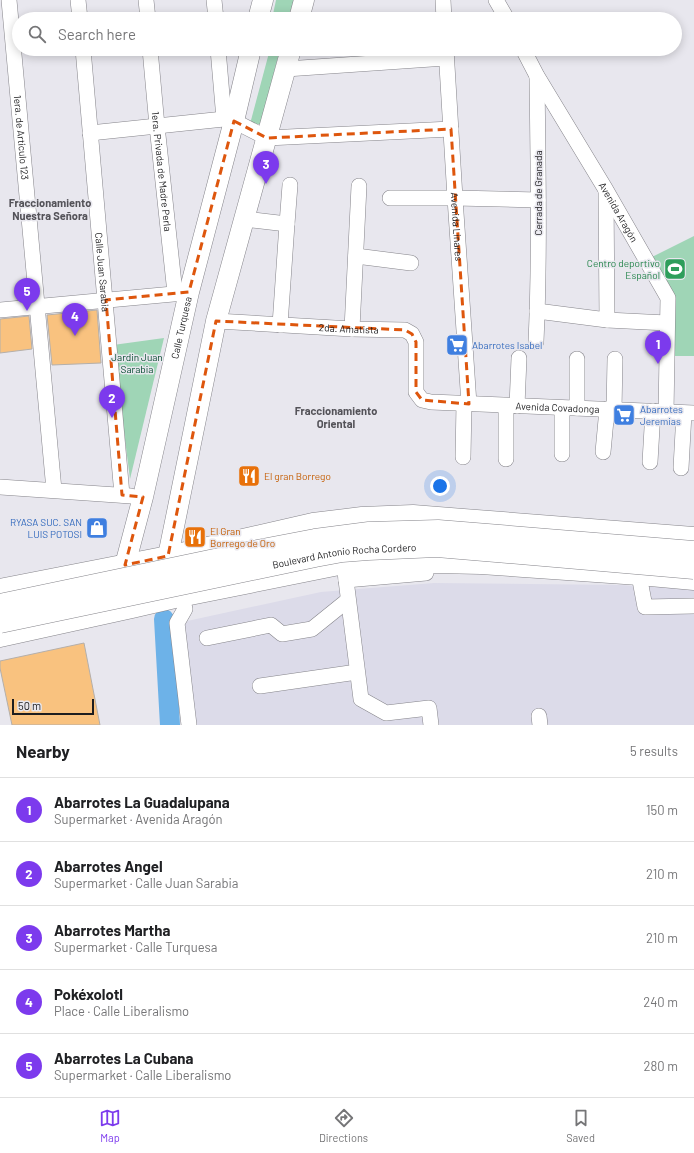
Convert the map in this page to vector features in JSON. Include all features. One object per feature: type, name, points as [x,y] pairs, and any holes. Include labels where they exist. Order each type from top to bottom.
[{"type":"highway","name":"Boulevard Antonio Rocha Cordero","points":[[0,605],[315,540],[369,533],[438,531],[694,552]]},
{"type":"highway","name":"Boulevard Antonio Rocha Cordero","points":[[0,622],[342,551],[437,546],[694,568]]},
{"type":"main road","points":[[260,12],[264,0]]},
{"type":"main road","points":[[301,12],[304,0]]},
{"type":"main road","name":"Calle Turquesa","points":[[132,608],[124,565],[143,497],[182,293],[229,120],[249,56]]},
{"type":"main road","points":[[180,599],[168,556],[216,321],[289,56]]},
{"type":"main road","points":[[0,589],[168,556],[307,524],[362,517],[413,515],[694,537]]},
{"type":"main road","points":[[213,546],[204,551],[200,557],[198,572],[201,579],[206,584],[212,588],[222,589]]},
{"type":"main road","name":"Boulevard Antonio Rocha Cordero","points":[[0,637],[222,589],[345,571],[437,563],[481,564],[694,580]]},
{"type":"main road","points":[[73,574],[87,576],[98,585],[100,591],[101,598],[96,611],[83,619]]},
{"type":"street","name":"1era. de Artículo 123","points":[[8,0],[10,37],[54,490]]},
{"type":"street","points":[[78,0],[79,12]]},
{"type":"street","points":[[146,0],[147,12]]},
{"type":"street","points":[[214,0],[215,12]]},
{"type":"street","points":[[443,0],[444,12]]},
{"type":"street","points":[[496,0],[503,12]]},
{"type":"street","name":"Calle Juan Sarabia","points":[[84,56],[122,495]]},
{"type":"street","name":"1era. Privada de Madre Perla","points":[[151,56],[157,126],[182,293]]},
{"type":"street","points":[[219,56],[229,120]]},
{"type":"street","points":[[286,68],[414,56]]},
{"type":"street","name":"Avenida Linares","points":[[446,56],[467,404],[463,457]]},
{"type":"street","name":"Avenida Aragón","points":[[527,56],[668,298],[659,412],[650,462]]},
{"type":"street","name":"Cerrada de Granada","points":[[536,342],[538,200],[537,76]]},
{"type":"street","points":[[90,133],[229,120],[267,138],[450,129]]},
{"type":"street","points":[[280,325],[286,224],[290,185]]},
{"type":"street","points":[[352,329],[359,186]]},
{"type":"street","points":[[606,190],[607,320]]},
{"type":"street","points":[[390,198],[538,200]]},
{"type":"street","points":[[244,219],[286,224]]},
{"type":"street","points":[[356,256],[411,263]]},
{"type":"street","points":[[0,310],[182,293]]},
{"type":"street","points":[[537,311],[607,320],[667,323]]},
{"type":"street","name":"2da. Amatista","points":[[216,321],[352,329],[405,330],[412,334],[416,342],[416,392],[422,400]]},
{"type":"street","points":[[506,459],[519,358]]},
{"type":"street","points":[[562,454],[577,359]]},
{"type":"street","points":[[604,452],[616,359]]},
{"type":"street","name":"Avenida Covadonga","points":[[422,400],[467,404],[691,412]]},
{"type":"street","points":[[681,468],[691,412]]},
{"type":"street","points":[[0,487],[143,497]]},
{"type":"street","points":[[345,571],[361,699],[386,713],[429,708],[431,725]]},
{"type":"street","points":[[190,725],[177,623],[185,609],[180,599],[345,571],[426,573]]},
{"type":"street","points":[[639,575],[645,607],[694,606]]},
{"type":"street","points":[[207,638],[271,625],[282,634],[312,630],[348,600]]},
{"type":"street","points":[[260,686],[358,672]]},
{"type":"highlighted area","points":[[234,121],[267,138],[451,129],[469,404],[422,400],[416,392],[416,342],[412,334],[405,330],[216,321],[168,556],[125,565],[143,497],[122,495],[106,300],[189,292]]},
{"type":"shaded area","points":[[434,583],[619,585],[694,589],[694,725],[192,725],[178,623],[321,592]]},
{"type":"green space","points":[[276,0],[294,0],[290,12],[273,12]]},
{"type":"green space","points":[[268,56],[278,56],[261,124],[250,124]]},
{"type":"green space","points":[[694,236],[694,356],[671,356],[672,295],[650,258]]},
{"type":"green space","name":"Jardin Juan Sarabia","points":[[164,338],[130,479],[113,345]]},
{"type":"building","points":[[97,310],[101,363],[52,365],[47,315]]},
{"type":"building","points":[[29,316],[32,349],[0,353],[0,319]]},
{"type":"building","points":[[84,643],[100,725],[12,725],[0,668],[0,661]]},
{"type":"waterway","points":[[164,619],[170,725]]},
{"type":"place","name":"Abarrotes Martha","points":[[266,184]]},
{"type":"place","name":"Centro deportivo Español","points":[[675,269]]},
{"type":"place","name":"Abarrotes La Cubana","points":[[27,311]]},
{"type":"place","name":"Pokéxolotl","points":[[75,336]]},
{"type":"place","name":"Abarrotes Isabel","points":[[457,345]]},
{"type":"place","name":"Abarrotes La Guadalupana","points":[[658,364]]},
{"type":"place","name":"Abarrotes Jeremias","points":[[624,415]]},
{"type":"place","name":"Abarrotes Angel","points":[[112,418]]},
{"type":"place","name":"El gran Borrego","points":[[249,476]]},
{"type":"place","name":"RYASA SUC. SAN LUIS POTOSI","points":[[97,528]]},
{"type":"place","name":"El Gran Borrego de Oro","points":[[195,537]]},
{"type":"district","name":"Fraccionamiento Nuestra Señora","points":[[50,208]]},
{"type":"district","name":"Fraccionamiento Oriental","points":[[336,416]]}]
